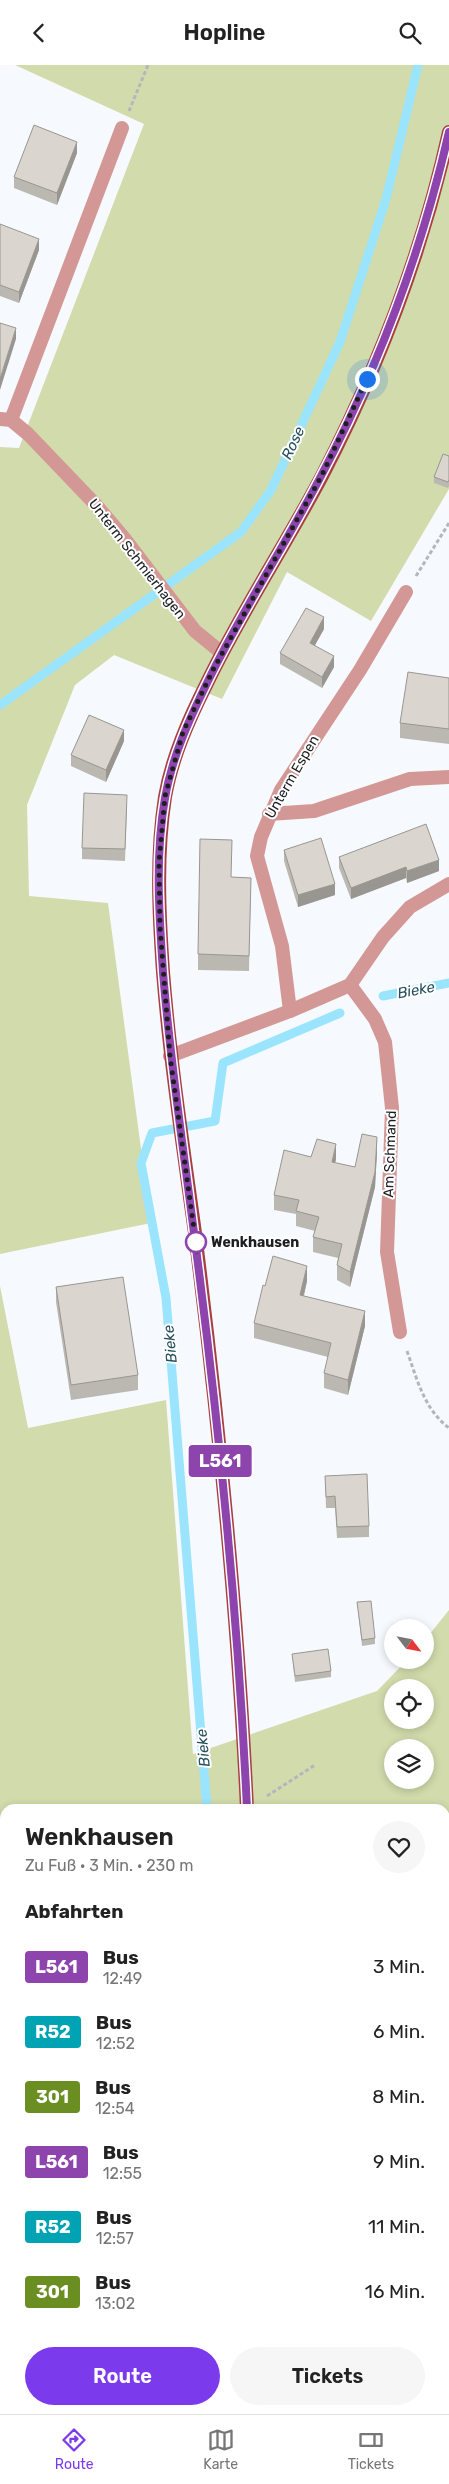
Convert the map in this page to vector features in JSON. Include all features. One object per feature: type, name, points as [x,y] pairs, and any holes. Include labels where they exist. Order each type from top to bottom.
[{"type":"main road","points":[[247,1804],[240,1665],[208,1343],[170,1056],[160,927],[159,862],[165,796],[183,732],[222,653],[322,475],[367,379],[410,270],[449,131]]},
{"type":"street","name":"Unterm Schmierhagen","points":[[122,128],[5,420],[28,434],[67,475],[124,538],[194,631],[222,653]]},
{"type":"street","name":"Unterm Espen","points":[[290,1011],[282,946],[257,856],[269,813],[308,746],[360,670],[406,592]]},
{"type":"street","points":[[269,813],[314,811],[410,779],[449,777]]},
{"type":"street","points":[[170,1056],[290,1011],[350,985],[383,937],[410,907],[449,885]]},
{"type":"street","name":"Am Schmand","points":[[350,985],[375,1019],[385,1042],[392,1109],[387,1252],[400,1332]]},
{"type":"path","points":[[122,128],[148,65]]},
{"type":"path","points":[[406,592],[449,523]]},
{"type":"path","points":[[400,1332],[425,1400],[438,1419],[449,1428]]},
{"type":"path","points":[[262,1799],[315,1765]]},
{"type":"green space","points":[[15,65],[449,65],[449,489],[371,621],[287,572],[222,699],[114,655],[75,685],[27,805],[29,896],[108,903],[151,1223],[0,1254],[0,447],[19,448],[144,124]]},
{"type":"green space","points":[[0,1286],[28,1428],[166,1400],[193,1754],[377,1691],[384,1684],[384,1729],[434,1729],[434,1679],[389,1679],[398,1669],[434,1669],[434,1629],[449,1610],[449,1804],[0,1804]]},
{"type":"building","points":[[34,125],[77,142],[57,193],[14,177]]},
{"type":"building","points":[[0,224],[39,239],[19,292],[0,285]]},
{"type":"building","points":[[0,323],[16,328],[0,379]]},
{"type":"building","points":[[443,454],[449,456],[448,482],[434,477]]},
{"type":"building","points":[[306,608],[324,617],[310,643],[334,656],[322,677],[280,653]]},
{"type":"building","points":[[408,672],[449,678],[449,729],[400,723]]},
{"type":"building","points":[[89,715],[124,730],[106,770],[71,755]]},
{"type":"building","points":[[84,793],[127,795],[125,849],[82,848]]},
{"type":"building","points":[[426,824],[439,860],[407,871],[406,867],[351,888],[339,857]]},
{"type":"building","points":[[321,838],[335,884],[298,895],[284,850]]},
{"type":"building","points":[[200,839],[232,840],[231,877],[251,878],[249,956],[198,954]]},
{"type":"building","points":[[362,1134],[377,1137],[375,1172],[350,1272],[337,1265],[342,1244],[313,1237],[319,1217],[296,1211],[299,1200],[274,1195],[284,1150],[311,1157],[317,1139],[336,1144],[332,1162],[355,1167]]},
{"type":"building","points":[[273,1256],[307,1266],[300,1295],[365,1311],[348,1380],[324,1373],[331,1343],[254,1323],[263,1285],[265,1286]]},
{"type":"building","points":[[123,1277],[138,1375],[71,1385],[56,1287]]},
{"type":"building","points":[[367,1474],[369,1526],[337,1527],[335,1496],[326,1497],[325,1476]]},
{"type":"building","points":[[371,1601],[375,1638],[362,1640],[357,1602]]},
{"type":"building","points":[[328,1649],[331,1671],[295,1676],[292,1654]]},
{"type":"waterway","name":"Rose","points":[[0,705],[241,532],[271,490],[340,342],[386,199],[418,65]]},
{"type":"waterway","name":"Bieke","points":[[383,996],[449,983]]},
{"type":"waterway","name":"Bieke","points":[[207,1804],[166,1298],[141,1163],[152,1133],[215,1121],[223,1063],[340,1013]]},
{"type":"waterway","name":"Rose","points":[[0,2117],[0,2129]]},
{"type":"bus line","name":"L561","points":[[247,1804],[240,1665],[208,1343],[170,1056],[160,927],[159,862],[165,796],[183,732],[214,668],[322,475],[367,379],[410,270],[449,132]]},
{"type":"place","name":"Wenkhausen","points":[[196,1242]]},
{"type":"route","points":[[196,1242],[197,1251],[170,1056],[160,927],[159,862],[165,796],[183,732],[214,668],[322,475],[367,379]]}]
